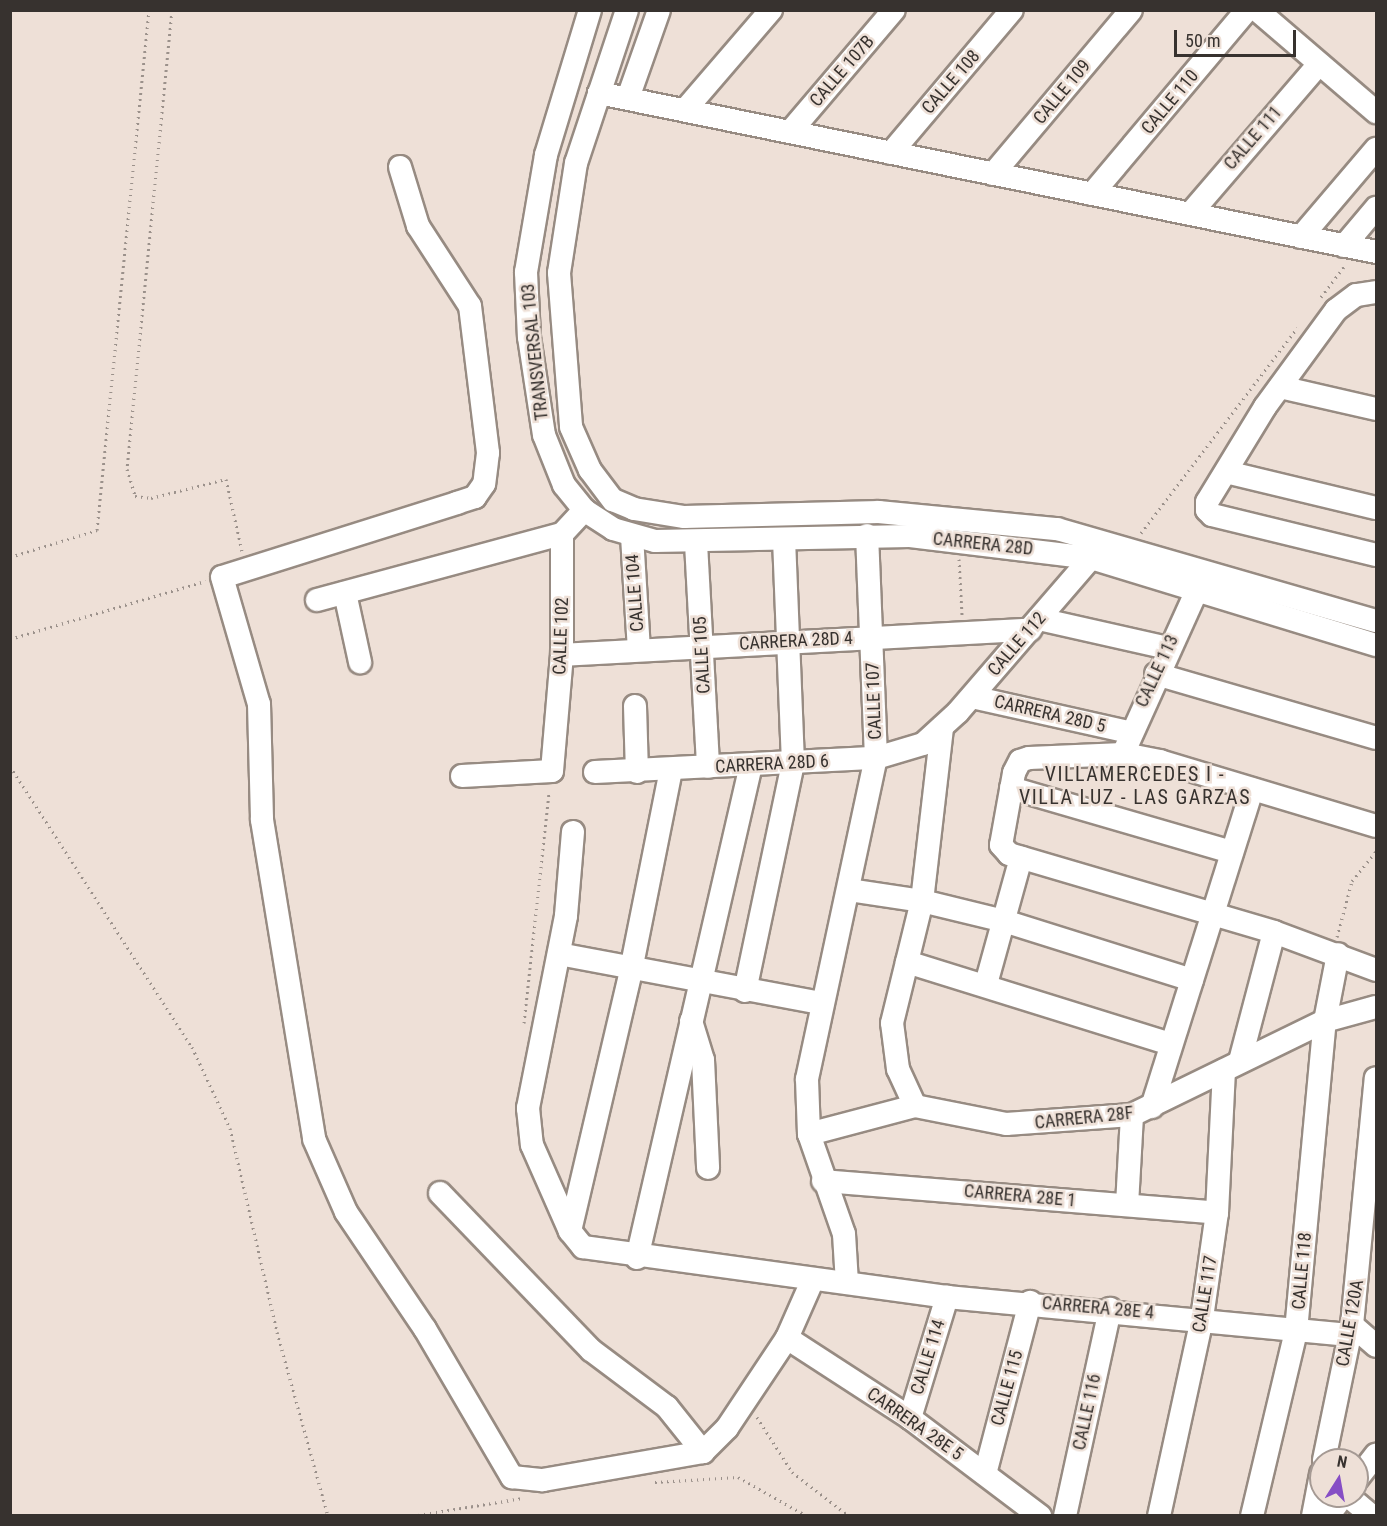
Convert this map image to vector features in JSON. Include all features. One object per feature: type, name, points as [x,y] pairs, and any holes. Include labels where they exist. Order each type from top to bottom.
[{"type":"street","name":"TRANSVERSAL 103","points":[[584,510],[564,485],[544,435],[530,347],[526,272],[546,155],[590,10]]},
{"type":"street","name":"TRANSVERSAL 103","points":[[602,488],[571,427],[559,273],[576,163],[627,10]]},
{"type":"street","points":[[628,98],[659,10]]},
{"type":"street","points":[[685,110],[771,10]]},
{"type":"street","name":"CALLE 107B","points":[[790,132],[894,10]]},
{"type":"street","name":"CALLE 108","points":[[891,153],[1012,10]]},
{"type":"street","name":"CALLE 109","points":[[993,174],[1131,10]]},
{"type":"street","name":"CALLE 110","points":[[1092,194],[1247,10]]},
{"type":"street","points":[[1257,10],[1377,112]]},
{"type":"street","name":"CALLE 111","points":[[1190,214],[1318,64]]},
{"type":"street","points":[[599,93],[1359,249],[1377,208]]},
{"type":"street","points":[[1301,237],[1377,149]]},
{"type":"street","points":[[400,167],[418,226],[461,286],[473,316],[489,453],[484,484],[475,496],[457,503],[222,577],[259,704],[262,819],[314,1139],[346,1212],[425,1329],[512,1477],[543,1480],[703,1452],[727,1428],[745,1397],[787,1338],[813,1279]]},
{"type":"street","points":[[1377,292],[1356,295],[1336,310],[1280,387],[1208,502],[1212,515],[1377,555]]},
{"type":"street","points":[[1280,387],[1377,410]]},
{"type":"street","points":[[1226,472],[1377,508]]},
{"type":"street","name":"CARRERA 28D","points":[[602,488],[613,500],[658,515],[933,514],[1057,529],[1131,547],[1377,621]]},
{"type":"street","points":[[317,600],[562,534],[584,510]]},
{"type":"street","name":"CARRERA 28D","points":[[584,510],[632,536],[696,543],[867,535],[958,539],[1091,558],[1377,645]]},
{"type":"street","name":"CALLE 102","points":[[552,771],[562,655],[562,534]]},
{"type":"street","name":"CALLE 107","points":[[847,1283],[844,1234],[823,1181],[809,1134],[807,1079],[876,758],[867,535]]},
{"type":"street","name":"CALLE 104","points":[[632,536],[639,650]]},
{"type":"street","points":[[745,991],[794,763],[784,539]]},
{"type":"street","name":"CALLE 105","points":[[696,543],[708,767]]},
{"type":"street","name":"CALLE 112","points":[[942,729],[1091,558]]},
{"type":"street","name":"CALLE 113","points":[[1123,754],[1129,732],[1197,590]]},
{"type":"street","points":[[345,593],[360,662]]},
{"type":"street","name":"CARRERA 28D 4","points":[[562,655],[963,633],[1035,625],[1168,648]]},
{"type":"street","points":[[1156,674],[1377,738]]},
{"type":"street","name":"CARRERA 28D 5","points":[[972,697],[1129,732]]},
{"type":"street","points":[[635,706],[637,772]]},
{"type":"street","points":[[915,1106],[898,1069],[892,1023],[922,901],[942,729]]},
{"type":"street","name":"CARRERA 28D 6","points":[[595,772],[637,772],[876,758],[923,744],[942,729]]},
{"type":"street","points":[[1377,826],[1160,761],[1123,754],[1029,758],[1016,765],[1001,849],[1021,858],[1215,917],[1274,932],[1377,970]]},
{"type":"street","points":[[637,1258],[751,765]]},
{"type":"street","points":[[570,1231],[631,970],[671,769]]},
{"type":"street","points":[[462,776],[552,771]]},
{"type":"street","points":[[1011,788],[1232,852]]},
{"type":"street","points":[[1127,1205],[1142,1111],[1170,1044],[1215,917],[1252,789]]},
{"type":"street","points":[[570,1231],[532,1145],[528,1108],[559,954],[573,832]]},
{"type":"street","points":[[986,984],[1021,858]]},
{"type":"street","points":[[849,890],[922,901],[1004,921],[1192,980]]},
{"type":"street","name":"CALLE 117","points":[[1159,1515],[1202,1318],[1217,1213],[1232,1066],[1274,932]]},
{"type":"street","points":[[559,954],[700,984],[822,1003]]},
{"type":"street","name":"CALLE 118","points":[[1252,1515],[1296,1331],[1325,1022],[1338,954]]},
{"type":"street","points":[[907,962],[986,984],[1170,1044]]},
{"type":"street","name":"CARRERA 28F","points":[[809,1134],[915,1106],[1006,1124],[1142,1111],[1325,1022],[1377,1007]]},
{"type":"street","points":[[691,1021],[703,1060],[708,1168]]},
{"type":"street","name":"CALLE 120A","points":[[1326,1448],[1351,1330],[1369,1259],[1376,1086]]},
{"type":"street","name":"CARRERA 28E 1","points":[[823,1181],[1217,1213]]},
{"type":"street","points":[[440,1193],[591,1350],[667,1407],[703,1452]]},
{"type":"street","name":"CARRERA 28E 4","points":[[570,1231],[583,1247],[637,1258],[947,1297],[1110,1309],[1202,1318],[1296,1331],[1351,1330]]},
{"type":"street","name":"CALLE 114","points":[[910,1418],[947,1297]]},
{"type":"street","name":"CALLE 115","points":[[985,1474],[1030,1302]]},
{"type":"street","name":"CALLE 116","points":[[1065,1515],[1110,1309]]},
{"type":"street","points":[[1351,1330],[1377,1346]]},
{"type":"street","name":"CARRERA 28E 5","points":[[787,1338],[910,1418],[1040,1515]]},
{"type":"path","points":[[10,557],[97,530],[149,10]]},
{"type":"path","points":[[172,10],[127,469],[135,496],[151,498],[226,479],[246,568]]},
{"type":"path","points":[[1315,304],[1359,249]]},
{"type":"path","points":[[1131,547],[1301,323]]},
{"type":"path","points":[[958,539],[963,633]]},
{"type":"path","points":[[10,639],[222,577]]},
{"type":"path","points":[[10,766],[192,1047],[230,1128],[277,1332],[328,1515]]},
{"type":"path","points":[[523,1034],[552,771]]},
{"type":"path","points":[[1338,954],[1337,937],[1352,882],[1377,851]]},
{"type":"path","points":[[745,1397],[792,1472],[849,1515]]},
{"type":"path","points":[[644,1482],[738,1477],[807,1515]]},
{"type":"path","points":[[412,1515],[529,1498]]},
{"type":"district","name":"VILLAMERCEDES I - VILLA LUZ - LAS GARZAS","points":[[1135,786]]}]
